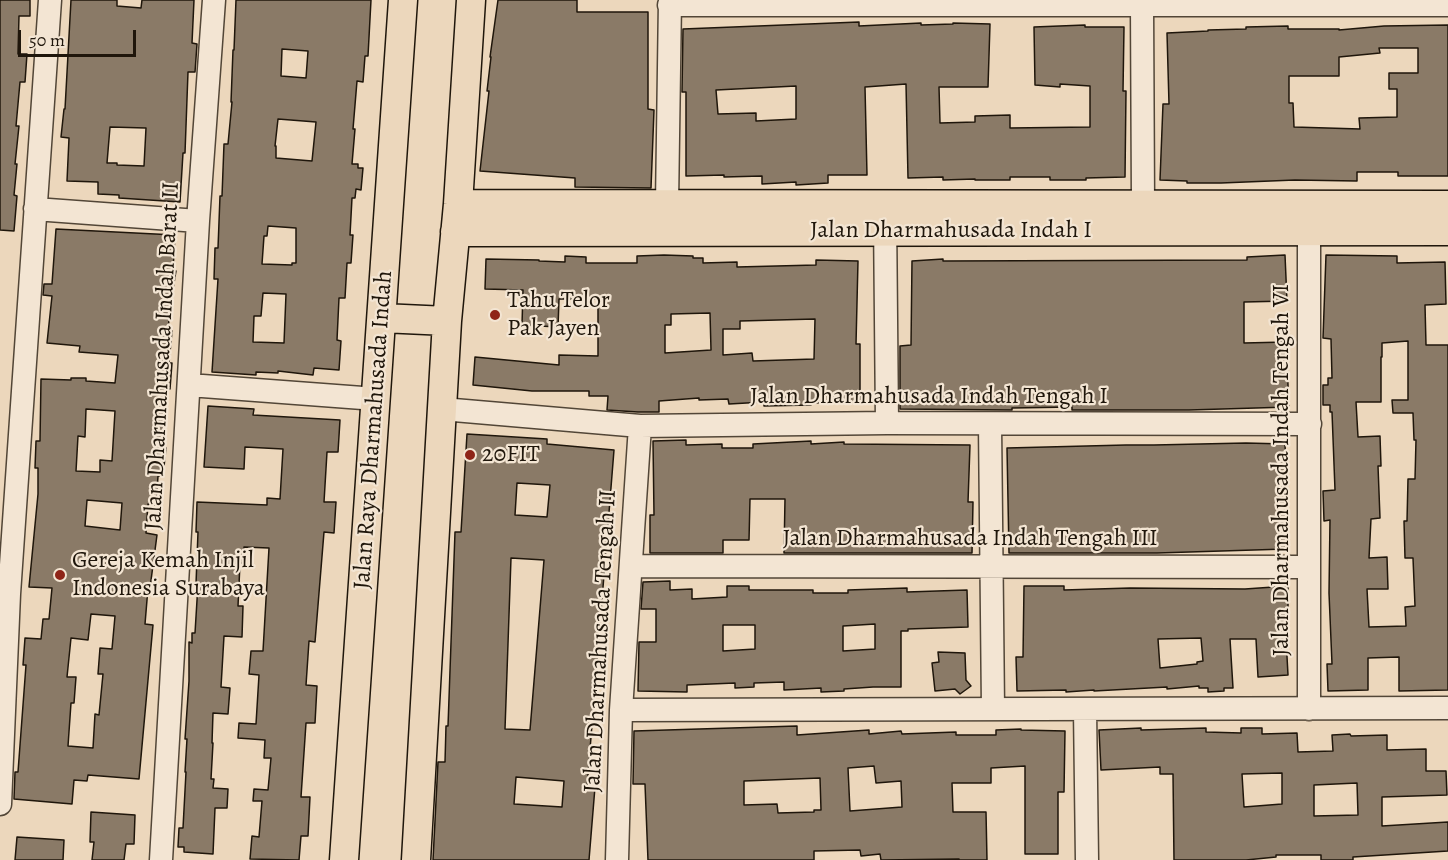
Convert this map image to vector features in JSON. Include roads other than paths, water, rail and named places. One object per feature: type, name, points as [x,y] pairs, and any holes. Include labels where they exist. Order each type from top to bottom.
[{"type":"main road","name":"Jalan Raya Dharmahusada Indah","points":[[344,860],[403,0]]},
{"type":"main road","points":[[416,860],[447,321],[458,204],[471,0]]},
{"type":"main road","name":"Jalan Dharmahusada Indah I","points":[[458,204],[667,204],[885,218],[1309,231],[1448,231]]},
{"type":"main road","name":"Jalan Dharmahusada Indah I","points":[[455,232],[885,218],[1143,204],[1448,205]]},
{"type":"main road","points":[[382,318],[447,321]]},
{"type":"street","points":[[0,804],[4,594],[50,0]]},
{"type":"street","name":"Jalan Dharmahusada Indah Barat II","points":[[161,860],[198,221],[214,0]]},
{"type":"street","points":[[667,204],[669,2],[1142,4],[1284,2],[1448,5]]},
{"type":"street","points":[[1142,4],[1143,204]]},
{"type":"street","points":[[35,209],[198,221]]},
{"type":"street","points":[[885,218],[887,423]]},
{"type":"street","name":"Jalan Dharmahusada Indah Tengah VI","points":[[1309,231],[1309,709]]},
{"type":"street","points":[[189,385],[376,399]]},
{"type":"street","name":"Jalan Dharmahusada Indah Tengah I","points":[[442,410],[640,426],[887,423],[1310,424]]},
{"type":"street","points":[[990,424],[993,709]]},
{"type":"street","name":"Jalan Dharmahusada Tengah II","points":[[618,860],[621,710],[640,426]]},
{"type":"street","name":"Jalan Dharmahusada Indah Tengah III","points":[[632,566],[1308,567]]},
{"type":"street","points":[[621,710],[1448,708]]},
{"type":"street","points":[[1085,709],[1088,860]]},
{"type":"place","name":"Tahu Telor Pak Jayen","points":[[495,315]]},
{"type":"place","name":"20FIT","points":[[470,455]]},
{"type":"place","name":"Gereja Kemah Injil Indonesia Surabaya","points":[[60,575]]}]
